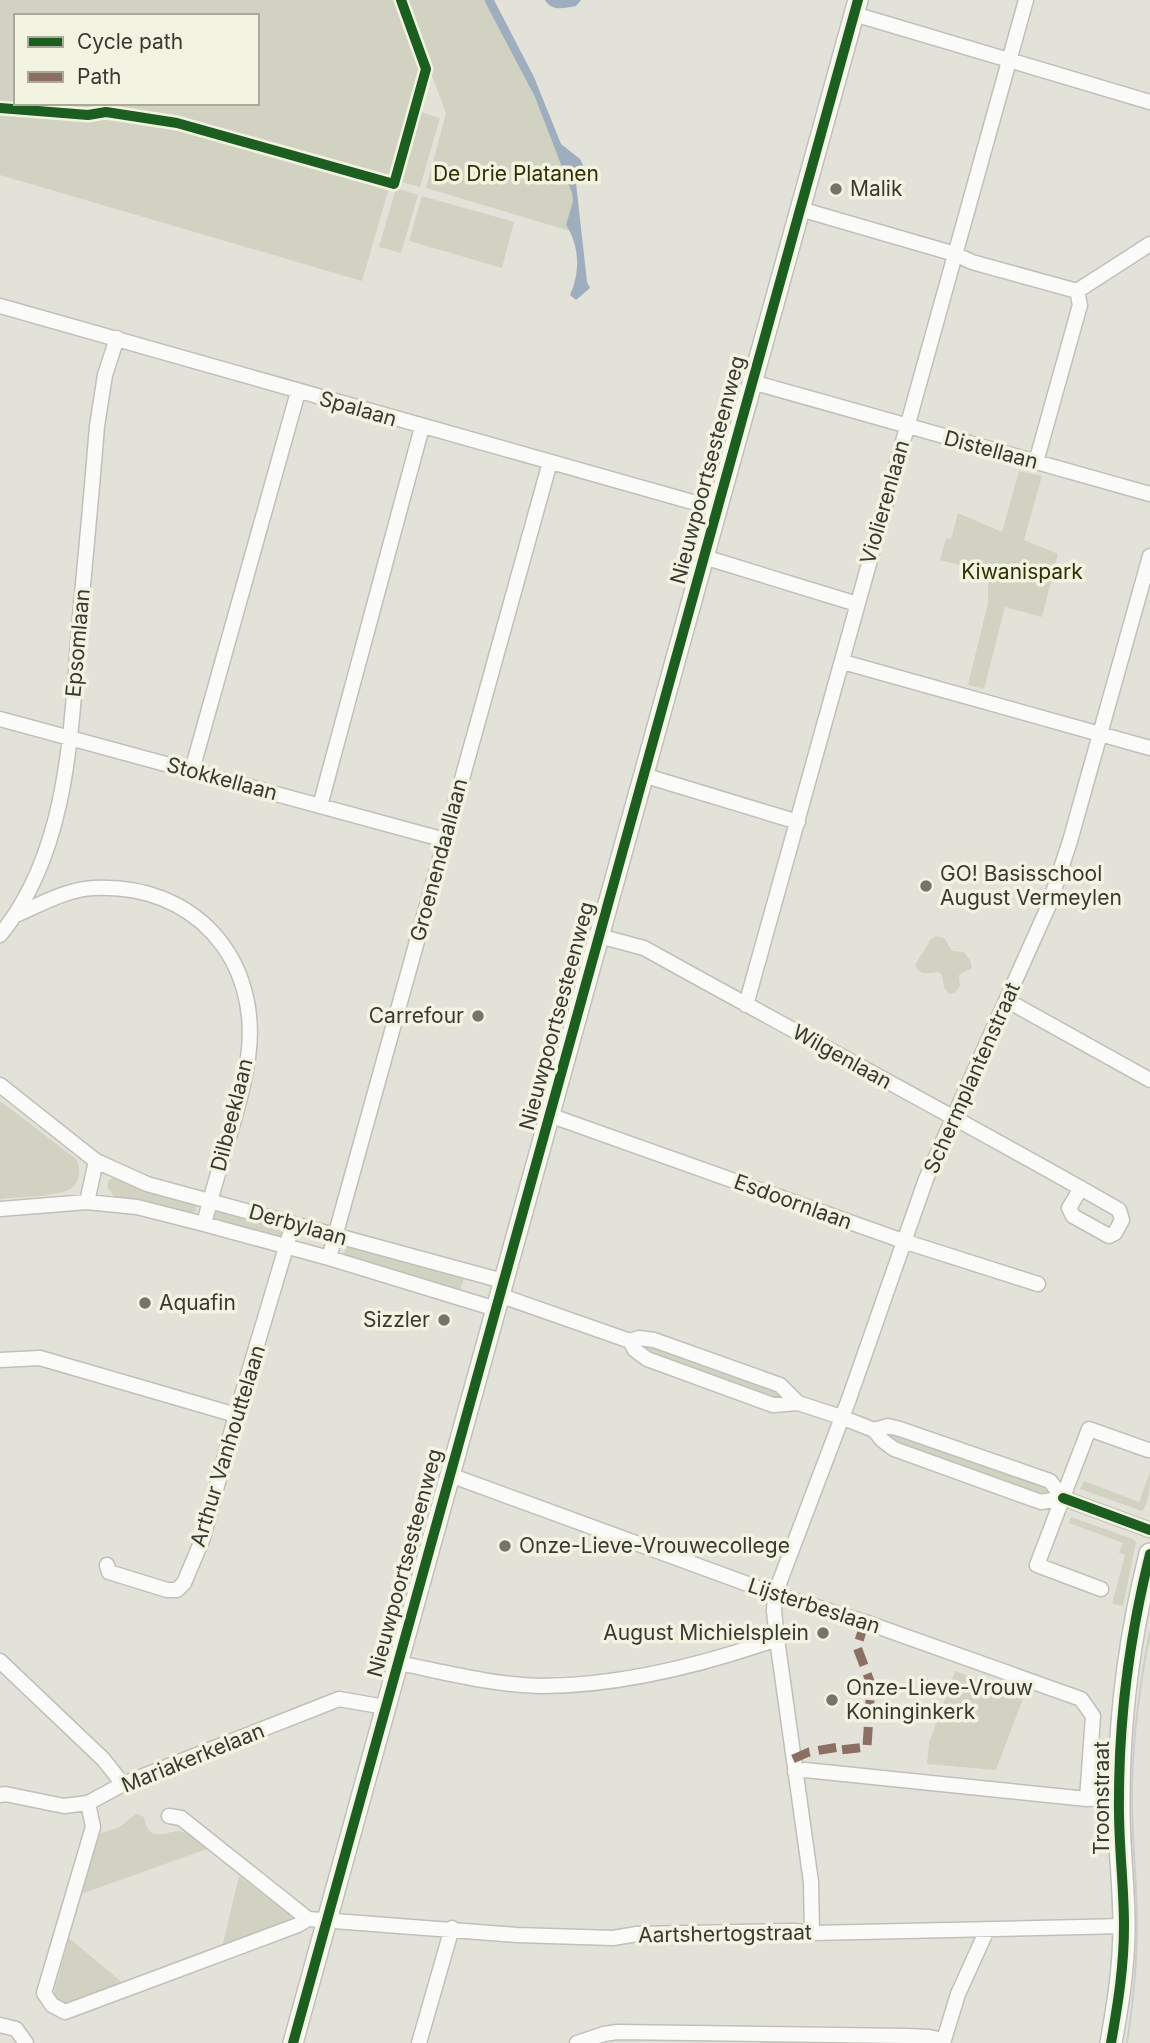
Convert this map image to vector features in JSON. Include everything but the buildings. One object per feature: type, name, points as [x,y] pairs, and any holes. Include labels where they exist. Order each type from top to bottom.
[{"type":"main road","name":"Nieuwpoortsesteenweg","points":[[293,2043],[317,1920],[398,1663],[856,7]]},
{"type":"main road","name":"Troonstraat","points":[[1111,2043],[1121,1980],[1124,1926],[1119,1798],[1126,1680],[1150,1554]]},
{"type":"street","name":"Violierenlaan","points":[[746,1005],[1026,0]]},
{"type":"street","points":[[856,7],[1027,67],[1150,102]]},
{"type":"street","points":[[800,209],[1077,291],[1150,244]]},
{"type":"street","points":[[1036,462],[1080,305],[1077,291]]},
{"type":"street","name":"Spalaan","points":[[0,306],[717,509]]},
{"type":"street","name":"Epsomlaan","points":[[0,936],[18,914],[49,842],[61,792],[70,739],[97,426],[105,375],[117,338]]},
{"type":"street","name":"Distellaan","points":[[752,382],[1150,494]]},
{"type":"street","points":[[192,769],[298,391]]},
{"type":"street","points":[[320,806],[422,427]]},
{"type":"street","name":"Groenendaallaan","points":[[329,1258],[550,462]]},
{"type":"street","name":"Schermplantenstraat","points":[[775,1594],[870,1341],[903,1241],[952,1117],[1008,1000],[1049,905],[1150,556]]},
{"type":"street","points":[[704,557],[856,604]]},
{"type":"street","points":[[843,662],[1150,748]]},
{"type":"street","name":"Stokkellaan","points":[[0,719],[192,769],[444,840]]},
{"type":"street","points":[[643,775],[798,822]]},
{"type":"street","name":"Dilbeeklaan","points":[[18,914],[51,899],[92,888],[127,889],[158,897],[184,908],[212,930],[233,958],[246,991],[250,1017],[248,1058],[204,1224]]},
{"type":"street","name":"Wilgenlaan","points":[[598,936],[644,948],[1081,1188]]},
{"type":"street","points":[[1008,1000],[1150,1080]]},
{"type":"street","name":"Derbylaan","points":[[0,1086],[96,1161],[147,1184],[335,1236],[499,1295]]},
{"type":"street","name":"Esdoornlaan","points":[[549,1115],[903,1241],[1038,1284]]},
{"type":"street","points":[[87,1202],[96,1161]]},
{"type":"street","name":"Derbylaan","points":[[0,1209],[87,1202],[136,1207],[329,1258],[499,1295]]},
{"type":"street","name":"Arthur Vanhouttelaan","points":[[107,1565],[109,1572],[167,1590],[177,1590],[184,1583],[203,1538],[293,1224]]},
{"type":"street","points":[[499,1295],[630,1341],[639,1338],[654,1340],[780,1385],[799,1403],[874,1430],[894,1449],[1029,1498],[1041,1502],[1063,1498],[1150,1530]]},
{"type":"street","points":[[630,1341],[635,1350],[647,1359],[773,1405],[799,1403]]},
{"type":"street","points":[[0,1360],[40,1358],[236,1416]]},
{"type":"street","points":[[874,1430],[888,1426],[900,1429],[1050,1481],[1063,1498]]},
{"type":"street","points":[[1101,1589],[1037,1565],[1089,1429],[1148,1450]]},
{"type":"street","name":"Lijsterbeslaan","points":[[450,1475],[775,1594],[865,1622],[1081,1699],[1093,1716],[1087,1799]]},
{"type":"street","points":[[775,1594],[777,1639],[811,1882],[813,1933]]},
{"type":"street","points":[[398,1663],[489,1681],[540,1686],[665,1671],[722,1658],[777,1639]]},
{"type":"street","points":[[0,1661],[103,1759],[123,1784]]},
{"type":"street","name":"Mariakerkelaan","points":[[0,1795],[64,1806],[88,1803],[123,1784],[339,1699],[385,1707]]},
{"type":"street","points":[[795,1772],[805,1770],[1087,1799],[1119,1798]]},
{"type":"street","points":[[88,1803],[93,1827],[44,1993],[52,2005],[65,2012],[317,1920]]},
{"type":"street","points":[[169,1816],[181,1818],[317,1920]]},
{"type":"street","name":"Aartshertogstraat","points":[[317,1920],[613,1938],[637,1934],[1124,1926]]},
{"type":"street","points":[[419,2043],[452,1928]]},
{"type":"street","points":[[577,2043],[617,2032],[907,2036],[929,2037],[943,2042],[958,1994],[986,1930]]},
{"type":"street","points":[[0,2025],[16,2029],[26,2043]]},
{"type":"green space","points":[[0,0],[484,0],[522,70],[555,143],[572,194],[570,231],[426,188],[446,113],[426,60],[362,281],[0,175]]},
{"type":"green space","points":[[418,111],[440,118],[420,187],[398,181]]},
{"type":"green space","points":[[396,188],[418,195],[401,253],[379,247]]},
{"type":"green space","name":"De Drie Platanen","points":[[422,196],[514,222],[502,268],[409,241]]},
{"type":"green space","name":"Kiwanispark","points":[[1019,471],[1042,476],[1024,540],[1058,554],[1042,617],[1005,607],[984,689],[968,685],[988,603],[991,573],[940,560],[946,538],[951,539],[958,513],[1002,532]]},
{"type":"green space","points":[[936,936],[944,938],[952,951],[964,952],[970,960],[972,968],[959,975],[960,986],[955,993],[949,994],[944,987],[942,975],[938,972],[925,973],[915,966],[930,940]]},
{"type":"green space","points":[[0,1102],[76,1159],[78,1177],[71,1189],[51,1194],[0,1199]]},
{"type":"green space","points":[[113,1178],[193,1201],[197,1210],[189,1216],[114,1196],[107,1187],[108,1181]]},
{"type":"green space","points":[[218,1210],[279,1225],[283,1236],[281,1239],[214,1221],[213,1215]]},
{"type":"green space","points":[[351,1245],[465,1276],[459,1292],[371,1267],[344,1255]]},
{"type":"green space","points":[[645,1343],[787,1395],[780,1401],[648,1353],[640,1346]]},
{"type":"green space","points":[[891,1432],[1043,1485],[1055,1492],[1045,1498],[899,1445],[888,1438],[887,1435]]},
{"type":"green space","points":[[1150,1472],[1148,1498],[1142,1511],[1080,1489],[1084,1481],[1139,1502]]},
{"type":"green space","points":[[1071,1517],[1136,1542],[1123,1606],[1112,1604],[1125,1555],[1119,1553],[1123,1543],[1069,1523]]},
{"type":"green space","points":[[955,1671],[1024,1696],[996,1770],[927,1764],[929,1743]]},
{"type":"green space","points":[[136,1814],[144,1817],[150,1832],[184,1832],[207,1849],[81,1894],[97,1834],[118,1828]]},
{"type":"green space","points":[[239,1876],[290,1915],[292,1922],[222,1948]]},
{"type":"green space","points":[[69,1938],[123,1983],[83,1999],[59,2002],[54,1994]]},
{"type":"water","points":[[484,0],[494,0],[534,77],[561,144],[580,159],[583,165],[576,183],[587,282],[590,288],[576,300],[570,295],[576,278],[576,251],[566,225],[573,201],[572,193],[535,97]]},
{"type":"water","points":[[545,0],[581,0],[576,6],[559,8],[551,6]]},
{"type":"tram line","points":[[1127,2043],[1137,1941],[1133,1767],[1138,1709],[1150,1632]]},
{"type":"marked path","points":[[793,1759],[809,1752],[839,1747],[839,1750],[867,1747],[871,1684],[857,1647],[865,1622]]},
{"type":"cycle path","points":[[0,108],[88,115],[106,112],[177,123],[394,184],[426,69],[401,0]]},
{"type":"cycle path","points":[[293,2043],[858,0]]},
{"type":"cycle path","points":[[1063,1498],[1150,1530]]},
{"type":"cycle path","points":[[1111,2043],[1124,1941],[1119,1814],[1121,1737],[1131,1645],[1150,1554]]},
{"type":"place","name":"Malik","points":[[836,189]]},
{"type":"place","name":"GO! Basisschool August Vermeylen","points":[[926,886]]},
{"type":"place","name":"Carrefour","points":[[478,1016]]},
{"type":"place","name":"Aquafin","points":[[145,1303]]},
{"type":"place","name":"Sizzler","points":[[444,1320]]},
{"type":"place","name":"Onze-Lieve-Vrouwecollege","points":[[505,1546]]},
{"type":"place","name":"August Michielsplein","points":[[823,1633]]},
{"type":"place","name":"Onze-Lieve-Vrouw Koninginkerk","points":[[832,1700]]}]
